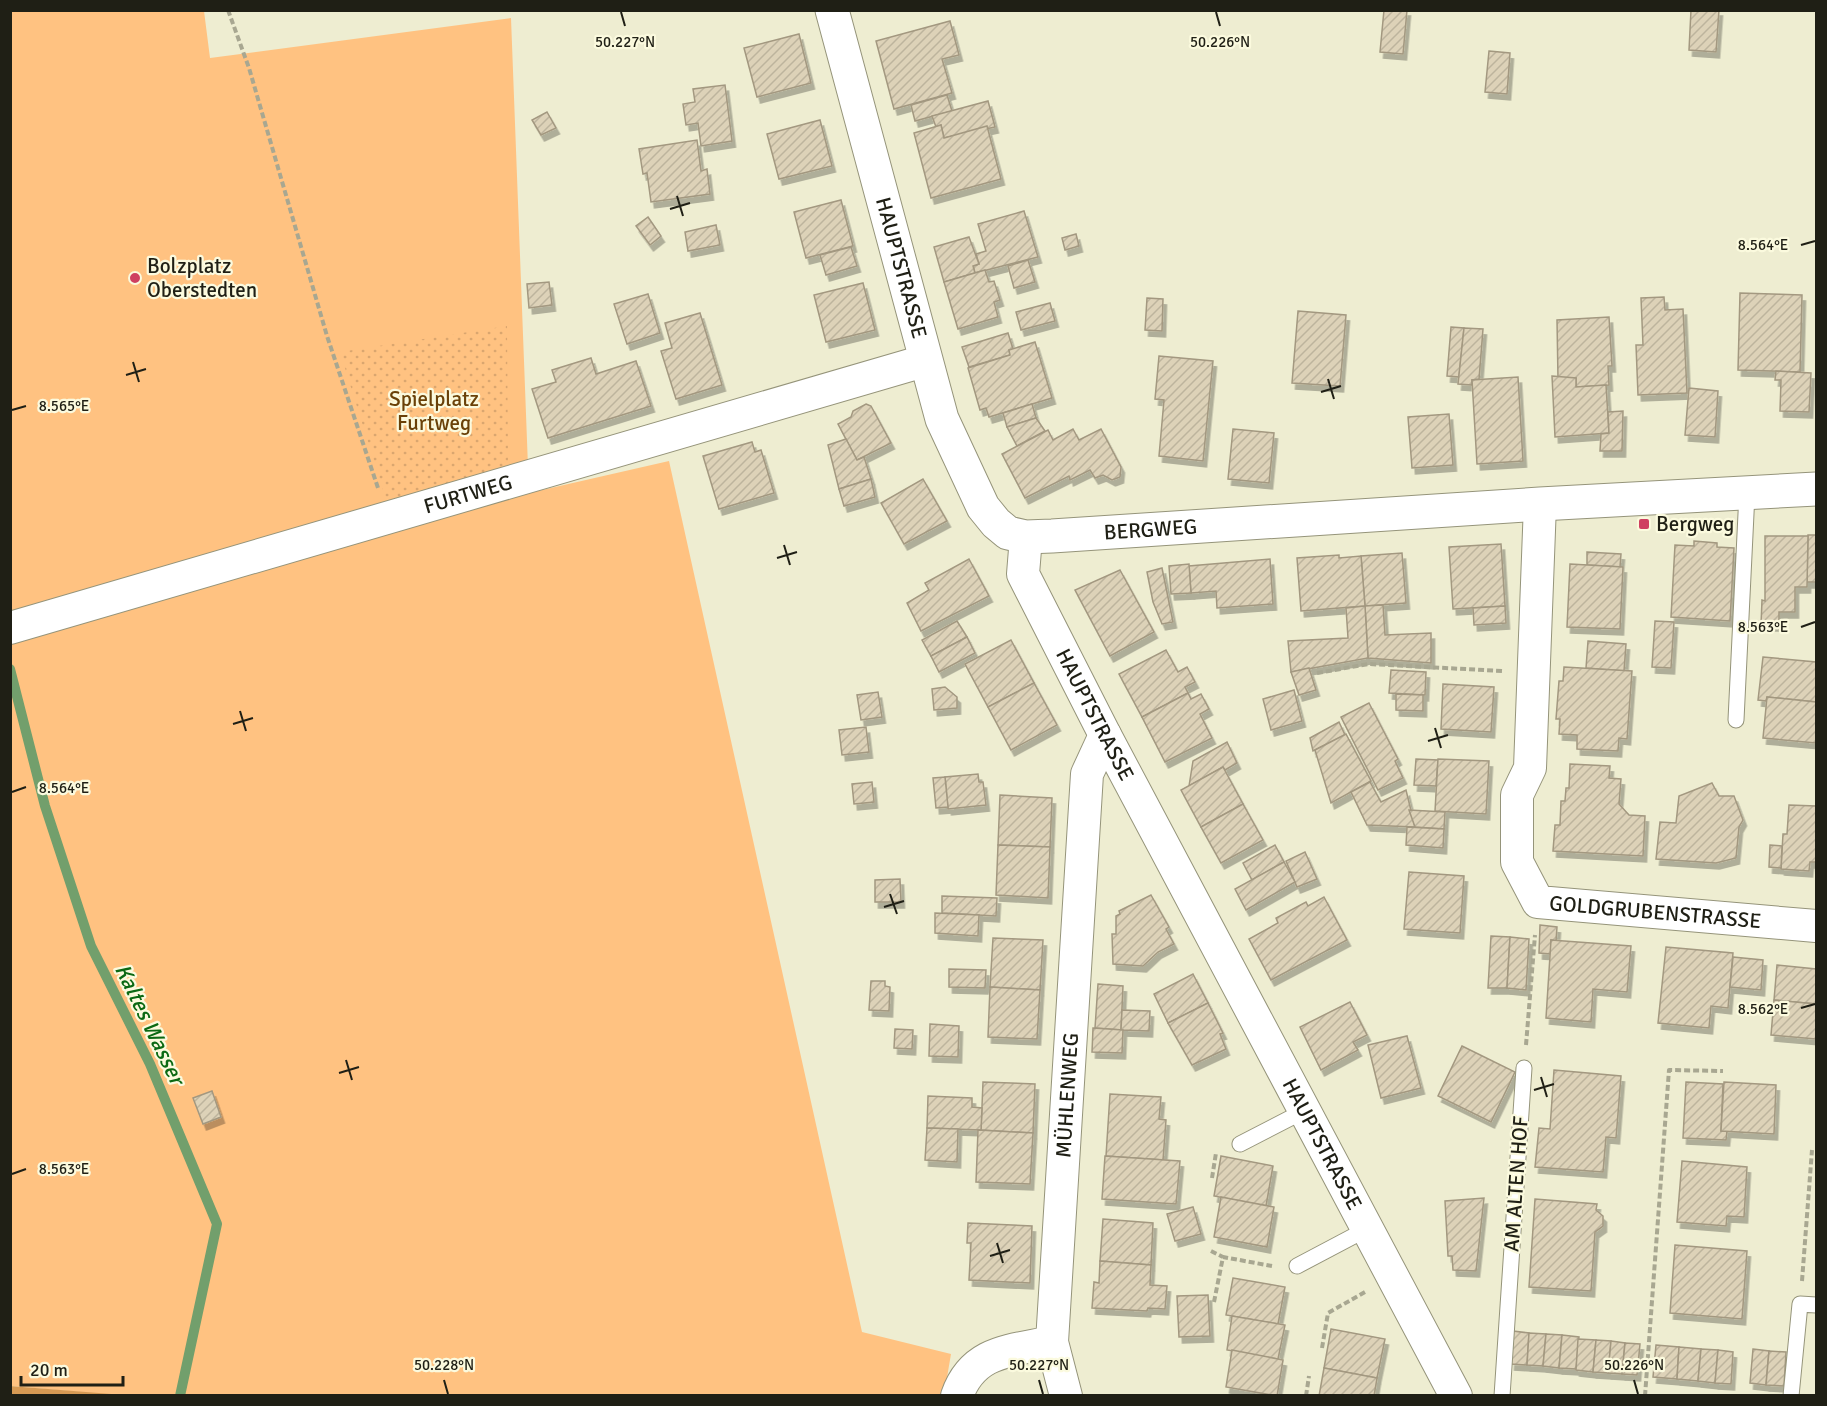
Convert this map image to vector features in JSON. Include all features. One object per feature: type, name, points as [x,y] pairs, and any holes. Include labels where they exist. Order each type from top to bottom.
[{"type":"street","name":"HAUPTSTRASSE","points":[[832,10],[924,361],[942,418],[983,507],[1008,533],[1026,537],[1023,574],[1105,735],[1456,1395]]},
{"type":"street","name":"FURTWEG","points":[[10,628],[924,361]]},
{"type":"street","name":"BERGWEG","points":[[1026,537],[1816,489]]},
{"type":"street","name":"GOLDGRUBENSTRASSE","points":[[1540,504],[1530,768],[1517,795],[1517,862],[1538,902],[1816,926]]},
{"type":"street","name":"MÜHLENWEG","points":[[1066,1395],[1052,1342],[1087,774],[1105,735]]},
{"type":"street","points":[[957,1395],[973,1367],[985,1358],[1052,1342]]},
{"type":"lane","points":[[1736,720],[1747,493]]},
{"type":"lane","name":"AM ALTEN HOF","points":[[1502,1395],[1524,1068]]},
{"type":"lane","points":[[1240,1144],[1304,1111]]},
{"type":"lane","points":[[1298,1266],[1366,1229]]},
{"type":"lane","points":[[1791,1395],[1800,1304],[1816,1305]]},
{"type":"path","points":[[228,10],[249,68],[327,336],[387,518]]},
{"type":"path","points":[[1317,673],[1370,664],[1535,673]]},
{"type":"path","points":[[1524,1068],[1538,902]]},
{"type":"path","points":[[1645,1395],[1669,1070],[1723,1071]]},
{"type":"path","points":[[1800,1304],[1812,1150]]},
{"type":"path","points":[[1211,1251],[1223,1257],[1288,1270],[1298,1266]]},
{"type":"path","points":[[1214,1302],[1223,1257]]},
{"type":"path","points":[[1322,1348],[1328,1313],[1393,1277]]},
{"type":"path","points":[[1306,1395],[1309,1376]]},
{"type":"green space","points":[[10,11],[204,11],[210,58],[511,18],[529,493],[669,461],[862,1332],[951,1354],[944,1395],[125,1396],[11,1386]]},
{"type":"green space","name":"Spielplatz Furtweg","points":[[507,326],[508,465],[387,503],[340,352]]},
{"type":"green space","points":[[10,1386],[124,1395],[11,1395]]},
{"type":"building","points":[[1384,10],[1407,10],[1403,54],[1380,52]]},
{"type":"building","points":[[1691,10],[1719,10],[1716,52],[1689,50]]},
{"type":"building","points":[[950,21],[959,55],[942,59],[952,93],[894,109],[876,41]]},
{"type":"building","points":[[799,34],[811,83],[757,97],[744,48]]},
{"type":"building","points":[[1489,51],[1510,53],[1507,94],[1485,92]]},
{"type":"building","points":[[725,85],[732,141],[701,146],[698,123],[686,125],[683,104],[695,102],[693,89]]},
{"type":"building","points":[[947,95],[952,111],[915,121],[911,105]]},
{"type":"building","points":[[988,101],[995,127],[944,138],[941,125],[936,127],[932,116]]},
{"type":"building","points":[[547,112],[556,128],[541,135],[532,120]]},
{"type":"building","points":[[820,120],[832,166],[779,179],[767,134]]},
{"type":"building","points":[[941,125],[944,138],[987,126],[1001,179],[931,198],[914,133]]},
{"type":"building","points":[[697,140],[701,171],[707,169],[710,194],[651,202],[647,173],[643,174],[639,149]]},
{"type":"building","points":[[841,200],[853,246],[806,258],[794,212]]},
{"type":"building","points":[[1024,211],[1038,257],[975,273],[973,266],[979,264],[976,254],[986,251],[978,224]]},
{"type":"building","points":[[648,217],[661,236],[650,245],[636,226]]},
{"type":"building","points":[[716,225],[720,245],[688,251],[685,232]]},
{"type":"building","points":[[1076,234],[1079,246],[1065,250],[1062,238]]},
{"type":"building","points":[[969,237],[979,264],[973,266],[975,273],[944,282],[934,247]]},
{"type":"building","points":[[851,247],[857,266],[826,275],[820,255]]},
{"type":"building","points":[[1028,260],[1035,282],[1014,288],[1008,266]]},
{"type":"building","points":[[985,270],[989,282],[994,281],[1000,300],[994,302],[998,317],[958,329],[944,282]]},
{"type":"building","points":[[549,282],[552,305],[529,308],[527,284]]},
{"type":"building","points":[[863,283],[875,330],[826,342],[814,295]]},
{"type":"building","points":[[1740,293],[1802,295],[1800,372],[1738,370]]},
{"type":"building","points":[[648,294],[660,333],[627,344],[614,304]]},
{"type":"building","points":[[1664,297],[1665,310],[1683,309],[1687,393],[1638,395],[1636,345],[1643,345],[1641,298]]},
{"type":"building","points":[[1147,298],[1163,299],[1162,331],[1145,330]]},
{"type":"building","points":[[1050,303],[1055,321],[1021,330],[1016,312]]},
{"type":"building","points":[[1298,311],[1346,315],[1340,386],[1292,383]]},
{"type":"building","points":[[700,313],[722,385],[676,399],[661,351],[672,348],[665,323]]},
{"type":"building","points":[[1609,317],[1612,366],[1608,366],[1609,385],[1576,387],[1576,378],[1558,379],[1557,320]]},
{"type":"building","points":[[1451,327],[1464,328],[1459,377],[1447,376]]},
{"type":"building","points":[[1464,328],[1483,329],[1479,379],[1472,380],[1472,385],[1458,384]]},
{"type":"building","points":[[1008,333],[1013,349],[1009,350],[1010,355],[969,367],[962,347]]},
{"type":"building","points":[[1035,342],[1052,398],[989,417],[986,408],[980,410],[968,368],[1010,355],[1009,350]]},
{"type":"building","points":[[1159,356],[1213,361],[1203,461],[1159,456],[1164,400],[1155,399]]},
{"type":"building","points":[[591,358],[596,374],[636,361],[651,406],[548,438],[532,389],[556,382],[552,370]]},
{"type":"building","points":[[1776,371],[1811,373],[1809,412],[1780,411],[1781,380],[1775,380]]},
{"type":"building","points":[[1552,376],[1576,378],[1576,387],[1606,385],[1609,433],[1555,437]]},
{"type":"building","points":[[1518,377],[1523,461],[1477,464],[1472,380]]},
{"type":"building","points":[[1689,388],[1718,391],[1715,437],[1685,435]]},
{"type":"building","points":[[866,404],[871,406],[891,443],[857,460],[838,424],[851,417],[853,411]]},
{"type":"building","points":[[1032,404],[1036,418],[1007,427],[1003,413]]},
{"type":"building","points":[[1623,411],[1622,451],[1600,451],[1601,434],[1609,433],[1608,412]]},
{"type":"building","points":[[1449,414],[1453,465],[1412,468],[1408,417]]},
{"type":"building","points":[[1036,418],[1045,431],[1017,446],[1007,427]]},
{"type":"building","points":[[1073,429],[1079,440],[1101,429],[1121,467],[1120,477],[1112,480],[1103,475],[1095,478],[1090,470],[1070,480],[1069,476],[1025,498],[1002,454],[1048,430],[1053,440]]},
{"type":"building","points":[[1233,429],[1274,433],[1269,483],[1228,479]]},
{"type":"building","points":[[846,439],[857,460],[864,457],[871,479],[839,489],[828,445]]},
{"type":"building","points":[[752,442],[755,452],[761,450],[774,493],[719,509],[703,456]]},
{"type":"building","points":[[871,479],[875,497],[844,506],[839,489]]},
{"type":"building","points":[[923,479],[947,521],[904,544],[881,503]]},
{"type":"building","points":[[1808,535],[1816,535],[1816,582],[1807,582]]},
{"type":"building","points":[[1765,536],[1808,536],[1807,587],[1795,587],[1795,612],[1779,612],[1779,625],[1761,625],[1762,600],[1765,601]]},
{"type":"building","points":[[1694,541],[1717,543],[1717,547],[1734,548],[1730,621],[1671,617],[1675,545],[1694,546]]},
{"type":"building","points":[[1501,544],[1505,606],[1453,609],[1449,547]]},
{"type":"building","points":[[1587,552],[1621,554],[1620,567],[1587,565]]},
{"type":"building","points":[[1402,553],[1406,603],[1365,606],[1361,556]]},
{"type":"building","points":[[1339,555],[1339,558],[1361,556],[1365,606],[1301,611],[1297,558]]},
{"type":"building","points":[[969,559],[989,596],[921,631],[907,603],[929,590],[925,583]]},
{"type":"building","points":[[1270,559],[1273,604],[1217,608],[1216,591],[1191,593],[1189,566]]},
{"type":"building","points":[[1189,564],[1191,593],[1171,594],[1169,566]]},
{"type":"building","points":[[1570,564],[1623,567],[1620,629],[1567,627]]},
{"type":"building","points":[[1162,568],[1173,622],[1162,624],[1153,602],[1147,572]]},
{"type":"building","points":[[1120,570],[1154,632],[1110,656],[1075,590]]},
{"type":"building","points":[[1383,605],[1385,635],[1431,633],[1431,663],[1368,658],[1365,606]]},
{"type":"building","points":[[1365,606],[1368,658],[1291,672],[1288,641],[1348,638],[1346,608]]},
{"type":"building","points":[[1505,606],[1506,623],[1474,625],[1473,608]]},
{"type":"building","points":[[957,621],[967,637],[931,656],[922,640]]},
{"type":"building","points":[[1655,621],[1674,622],[1671,668],[1652,667]]},
{"type":"building","points":[[967,637],[975,653],[939,672],[931,656]]},
{"type":"building","points":[[1011,640],[1034,683],[988,707],[965,664]]},
{"type":"building","points":[[1588,641],[1626,644],[1624,671],[1586,668]]},
{"type":"building","points":[[1166,650],[1178,672],[1187,667],[1195,682],[1185,687],[1188,693],[1142,717],[1119,674]]},
{"type":"building","points":[[1763,657],[1816,662],[1816,702],[1767,697],[1766,701],[1758,700]]},
{"type":"building","points":[[1564,667],[1632,671],[1627,739],[1619,738],[1618,751],[1577,749],[1577,735],[1559,734],[1560,719],[1556,719],[1559,681],[1563,681]]},
{"type":"building","points":[[1309,668],[1316,690],[1299,695],[1291,672]]},
{"type":"building","points":[[1391,670],[1426,672],[1425,695],[1389,693]]},
{"type":"building","points":[[1034,683],[1057,725],[1011,750],[988,707]]},
{"type":"building","points":[[1443,684],[1494,687],[1491,732],[1441,729]]},
{"type":"building","points":[[945,687],[957,697],[957,708],[934,710],[932,689]]},
{"type":"building","points":[[1294,690],[1302,721],[1271,730],[1263,699]]},
{"type":"building","points":[[878,692],[882,717],[861,720],[857,695]]},
{"type":"building","points":[[1188,693],[1191,699],[1201,694],[1209,709],[1200,714],[1212,738],[1165,762],[1142,717]]},
{"type":"building","points":[[1396,694],[1423,695],[1423,711],[1396,710]]},
{"type":"building","points":[[1767,697],[1816,702],[1816,743],[1763,738]]},
{"type":"building","points":[[1369,703],[1398,759],[1395,761],[1403,778],[1378,790],[1341,717]]},
{"type":"building","points":[[1339,722],[1345,735],[1313,751],[1310,738]]},
{"type":"building","points":[[866,727],[869,752],[842,755],[839,730]]},
{"type":"building","points":[[1346,734],[1371,781],[1331,803],[1315,750]]},
{"type":"building","points":[[1227,742],[1237,763],[1225,770],[1223,767],[1189,786],[1193,761]]},
{"type":"building","points":[[1416,759],[1438,760],[1436,786],[1414,785]]},
{"type":"building","points":[[1438,759],[1489,761],[1486,814],[1435,811]]},
{"type":"building","points":[[1570,764],[1610,766],[1609,778],[1621,779],[1619,804],[1629,815],[1645,816],[1643,856],[1553,851],[1555,825],[1560,825],[1561,801],[1565,801],[1566,788],[1569,788]]},
{"type":"building","points":[[1223,767],[1243,804],[1201,827],[1181,790]]},
{"type":"building","points":[[978,774],[979,782],[983,782],[986,805],[948,809],[945,777]]},
{"type":"building","points":[[945,777],[948,807],[936,808],[933,778]]},
{"type":"building","points":[[872,782],[874,802],[854,804],[852,784]]},
{"type":"building","points":[[1370,782],[1381,802],[1406,790],[1415,827],[1367,825],[1351,792]]},
{"type":"building","points":[[1712,783],[1719,796],[1734,796],[1743,820],[1739,827],[1736,858],[1716,863],[1656,859],[1660,822],[1676,823],[1679,796]]},
{"type":"building","points":[[1000,795],[1052,798],[1050,847],[998,845]]},
{"type":"building","points":[[1243,804],[1263,840],[1221,863],[1201,827]]},
{"type":"building","points":[[1789,805],[1816,806],[1816,862],[1810,862],[1809,871],[1781,869],[1783,834],[1787,834]]},
{"type":"building","points":[[1409,810],[1445,812],[1444,829],[1415,827]]},
{"type":"building","points":[[1407,827],[1444,829],[1443,848],[1406,845]]},
{"type":"building","points":[[998,845],[1050,847],[1048,898],[996,895]]},
{"type":"building","points":[[1275,845],[1284,862],[1252,880],[1243,863]]},
{"type":"building","points":[[1770,845],[1782,846],[1781,868],[1769,867]]},
{"type":"building","points":[[1305,852],[1317,879],[1297,887],[1286,861]]},
{"type":"building","points":[[1284,862],[1295,882],[1246,910],[1235,889]]},
{"type":"building","points":[[1409,872],[1464,876],[1460,933],[1404,929]]},
{"type":"building","points":[[900,879],[901,902],[875,902],[875,880]]},
{"type":"building","points":[[1151,895],[1169,927],[1166,929],[1174,944],[1158,952],[1143,966],[1113,964],[1112,934],[1116,934],[1116,916],[1120,914],[1119,911]]},
{"type":"building","points":[[942,896],[997,898],[996,916],[942,913]]},
{"type":"building","points":[[1324,897],[1347,940],[1271,980],[1249,939],[1278,923],[1276,918],[1306,902],[1308,906]]},
{"type":"building","points":[[935,913],[979,915],[978,936],[935,933]]},
{"type":"building","points":[[1540,925],[1557,927],[1556,941],[1551,940],[1551,954],[1539,953]]},
{"type":"building","points":[[1491,936],[1510,937],[1507,988],[1488,988]]},
{"type":"building","points":[[1510,937],[1529,939],[1526,990],[1507,988]]},
{"type":"building","points":[[993,938],[1043,940],[1040,990],[990,987]]},
{"type":"building","points":[[1551,940],[1631,946],[1627,992],[1593,989],[1591,1022],[1546,1018]]},
{"type":"building","points":[[1666,947],[1733,953],[1728,1008],[1711,1006],[1709,1028],[1658,1023]]},
{"type":"building","points":[[1733,957],[1763,960],[1761,990],[1730,987]]},
{"type":"building","points":[[1777,965],[1816,969],[1816,1004],[1774,1000]]},
{"type":"building","points":[[949,969],[986,970],[985,988],[949,987]]},
{"type":"building","points":[[1193,974],[1208,1003],[1168,1023],[1154,994]]},
{"type":"building","points":[[871,981],[885,981],[885,986],[890,987],[889,1011],[869,1010]]},
{"type":"building","points":[[1098,984],[1123,986],[1121,1030],[1095,1028]]},
{"type":"building","points":[[990,987],[1040,990],[1037,1039],[988,1037]]},
{"type":"building","points":[[1774,1000],[1816,1004],[1816,1039],[1771,1035]]},
{"type":"building","points":[[1350,1002],[1367,1035],[1353,1042],[1358,1050],[1321,1070],[1300,1027]]},
{"type":"building","points":[[1208,1003],[1223,1033],[1220,1034],[1226,1049],[1192,1065],[1168,1023]]},
{"type":"building","points":[[1122,1010],[1150,1011],[1149,1031],[1121,1030]]},
{"type":"building","points":[[930,1024],[959,1026],[958,1057],[929,1056]]},
{"type":"building","points":[[1093,1028],[1123,1030],[1122,1053],[1092,1052]]},
{"type":"building","points":[[895,1029],[913,1030],[912,1049],[894,1048]]},
{"type":"building","points":[[1407,1036],[1421,1088],[1381,1098],[1368,1045]]},
{"type":"building","points":[[1462,1046],[1515,1072],[1491,1122],[1438,1096]]},
{"type":"building","points":[[1554,1070],[1621,1076],[1616,1138],[1606,1137],[1603,1172],[1535,1167],[1539,1128],[1550,1129]]},
{"type":"building","points":[[983,1082],[1035,1084],[1033,1133],[981,1130]]},
{"type":"building","points":[[1686,1082],[1723,1084],[1721,1131],[1727,1131],[1726,1140],[1683,1138]]},
{"type":"building","points":[[1724,1082],[1776,1085],[1774,1134],[1721,1131]]},
{"type":"building","points":[[212,1091],[221,1117],[203,1124],[193,1098]]},
{"type":"building","points":[[1110,1094],[1161,1097],[1159,1119],[1166,1120],[1163,1160],[1106,1156]]},
{"type":"building","points":[[928,1096],[972,1098],[972,1107],[982,1108],[981,1130],[927,1128]]},
{"type":"building","points":[[927,1128],[958,1129],[957,1162],[925,1160]]},
{"type":"building","points":[[978,1130],[1033,1133],[1030,1184],[976,1182]]},
{"type":"building","points":[[1105,1156],[1180,1161],[1176,1204],[1102,1199]]},
{"type":"building","points":[[1221,1156],[1273,1166],[1266,1206],[1214,1196]]},
{"type":"building","points":[[1682,1161],[1747,1167],[1744,1217],[1727,1216],[1726,1226],[1677,1222]]},
{"type":"building","points":[[1221,1197],[1274,1207],[1267,1247],[1214,1237]]},
{"type":"building","points":[[1484,1198],[1476,1271],[1453,1270],[1452,1256],[1448,1256],[1445,1201]]},
{"type":"building","points":[[1535,1199],[1597,1204],[1596,1210],[1603,1216],[1603,1226],[1595,1232],[1591,1291],[1529,1287]]},
{"type":"building","points":[[1193,1207],[1201,1234],[1175,1241],[1167,1214]]},
{"type":"building","points":[[1103,1219],[1153,1223],[1151,1265],[1100,1261]]},
{"type":"building","points":[[968,1223],[1032,1226],[1030,1283],[969,1280],[971,1243],[967,1243]]},
{"type":"building","points":[[1675,1245],[1747,1251],[1742,1319],[1670,1313]]},
{"type":"building","points":[[1100,1261],[1151,1265],[1150,1285],[1167,1286],[1165,1309],[1148,1308],[1147,1311],[1092,1308],[1094,1282],[1099,1283]]},
{"type":"building","points":[[1233,1278],[1285,1287],[1278,1324],[1226,1315]]},
{"type":"building","points":[[1208,1295],[1210,1336],[1179,1337],[1177,1296]]},
{"type":"building","points":[[1232,1316],[1285,1325],[1278,1359],[1227,1350]]},
{"type":"building","points":[[1331,1329],[1385,1339],[1377,1378],[1324,1368]]},
{"type":"building","points":[[1513,1331],[1529,1333],[1527,1365],[1511,1364]]},
{"type":"building","points":[[1529,1333],[1546,1334],[1543,1366],[1527,1365]]},
{"type":"building","points":[[1546,1334],[1562,1335],[1559,1368],[1543,1366]]},
{"type":"building","points":[[1562,1335],[1579,1337],[1576,1369],[1559,1368]]},
{"type":"building","points":[[1578,1339],[1596,1340],[1593,1372],[1576,1370]]},
{"type":"building","points":[[1596,1340],[1611,1341],[1608,1373],[1593,1372]]},
{"type":"building","points":[[1611,1341],[1625,1343],[1622,1374],[1608,1373]]},
{"type":"building","points":[[1625,1343],[1640,1344],[1637,1375],[1622,1374]]},
{"type":"building","points":[[1656,1345],[1679,1347],[1677,1379],[1653,1377]]},
{"type":"building","points":[[1679,1347],[1701,1349],[1698,1381],[1677,1379]]},
{"type":"building","points":[[1701,1349],[1718,1350],[1715,1383],[1698,1381]]},
{"type":"building","points":[[1753,1349],[1769,1351],[1766,1385],[1750,1383]]},
{"type":"building","points":[[1232,1350],[1283,1360],[1277,1396],[1226,1387]]},
{"type":"building","points":[[1718,1350],[1733,1352],[1731,1384],[1715,1383]]},
{"type":"building","points":[[1769,1351],[1786,1352],[1784,1386],[1766,1385]]},
{"type":"building","points":[[1324,1368],[1377,1378],[1374,1396],[1319,1396]]},
{"type":"waterway","name":"Kaltes Wasser","points":[[10,669],[45,806],[91,946],[150,1064],[217,1224],[180,1396]]},
{"type":"place","name":"Bolzplatz Oberstedten","points":[[135,278]]},
{"type":"place","name":"Bergweg","points":[[1644,524]]}]
